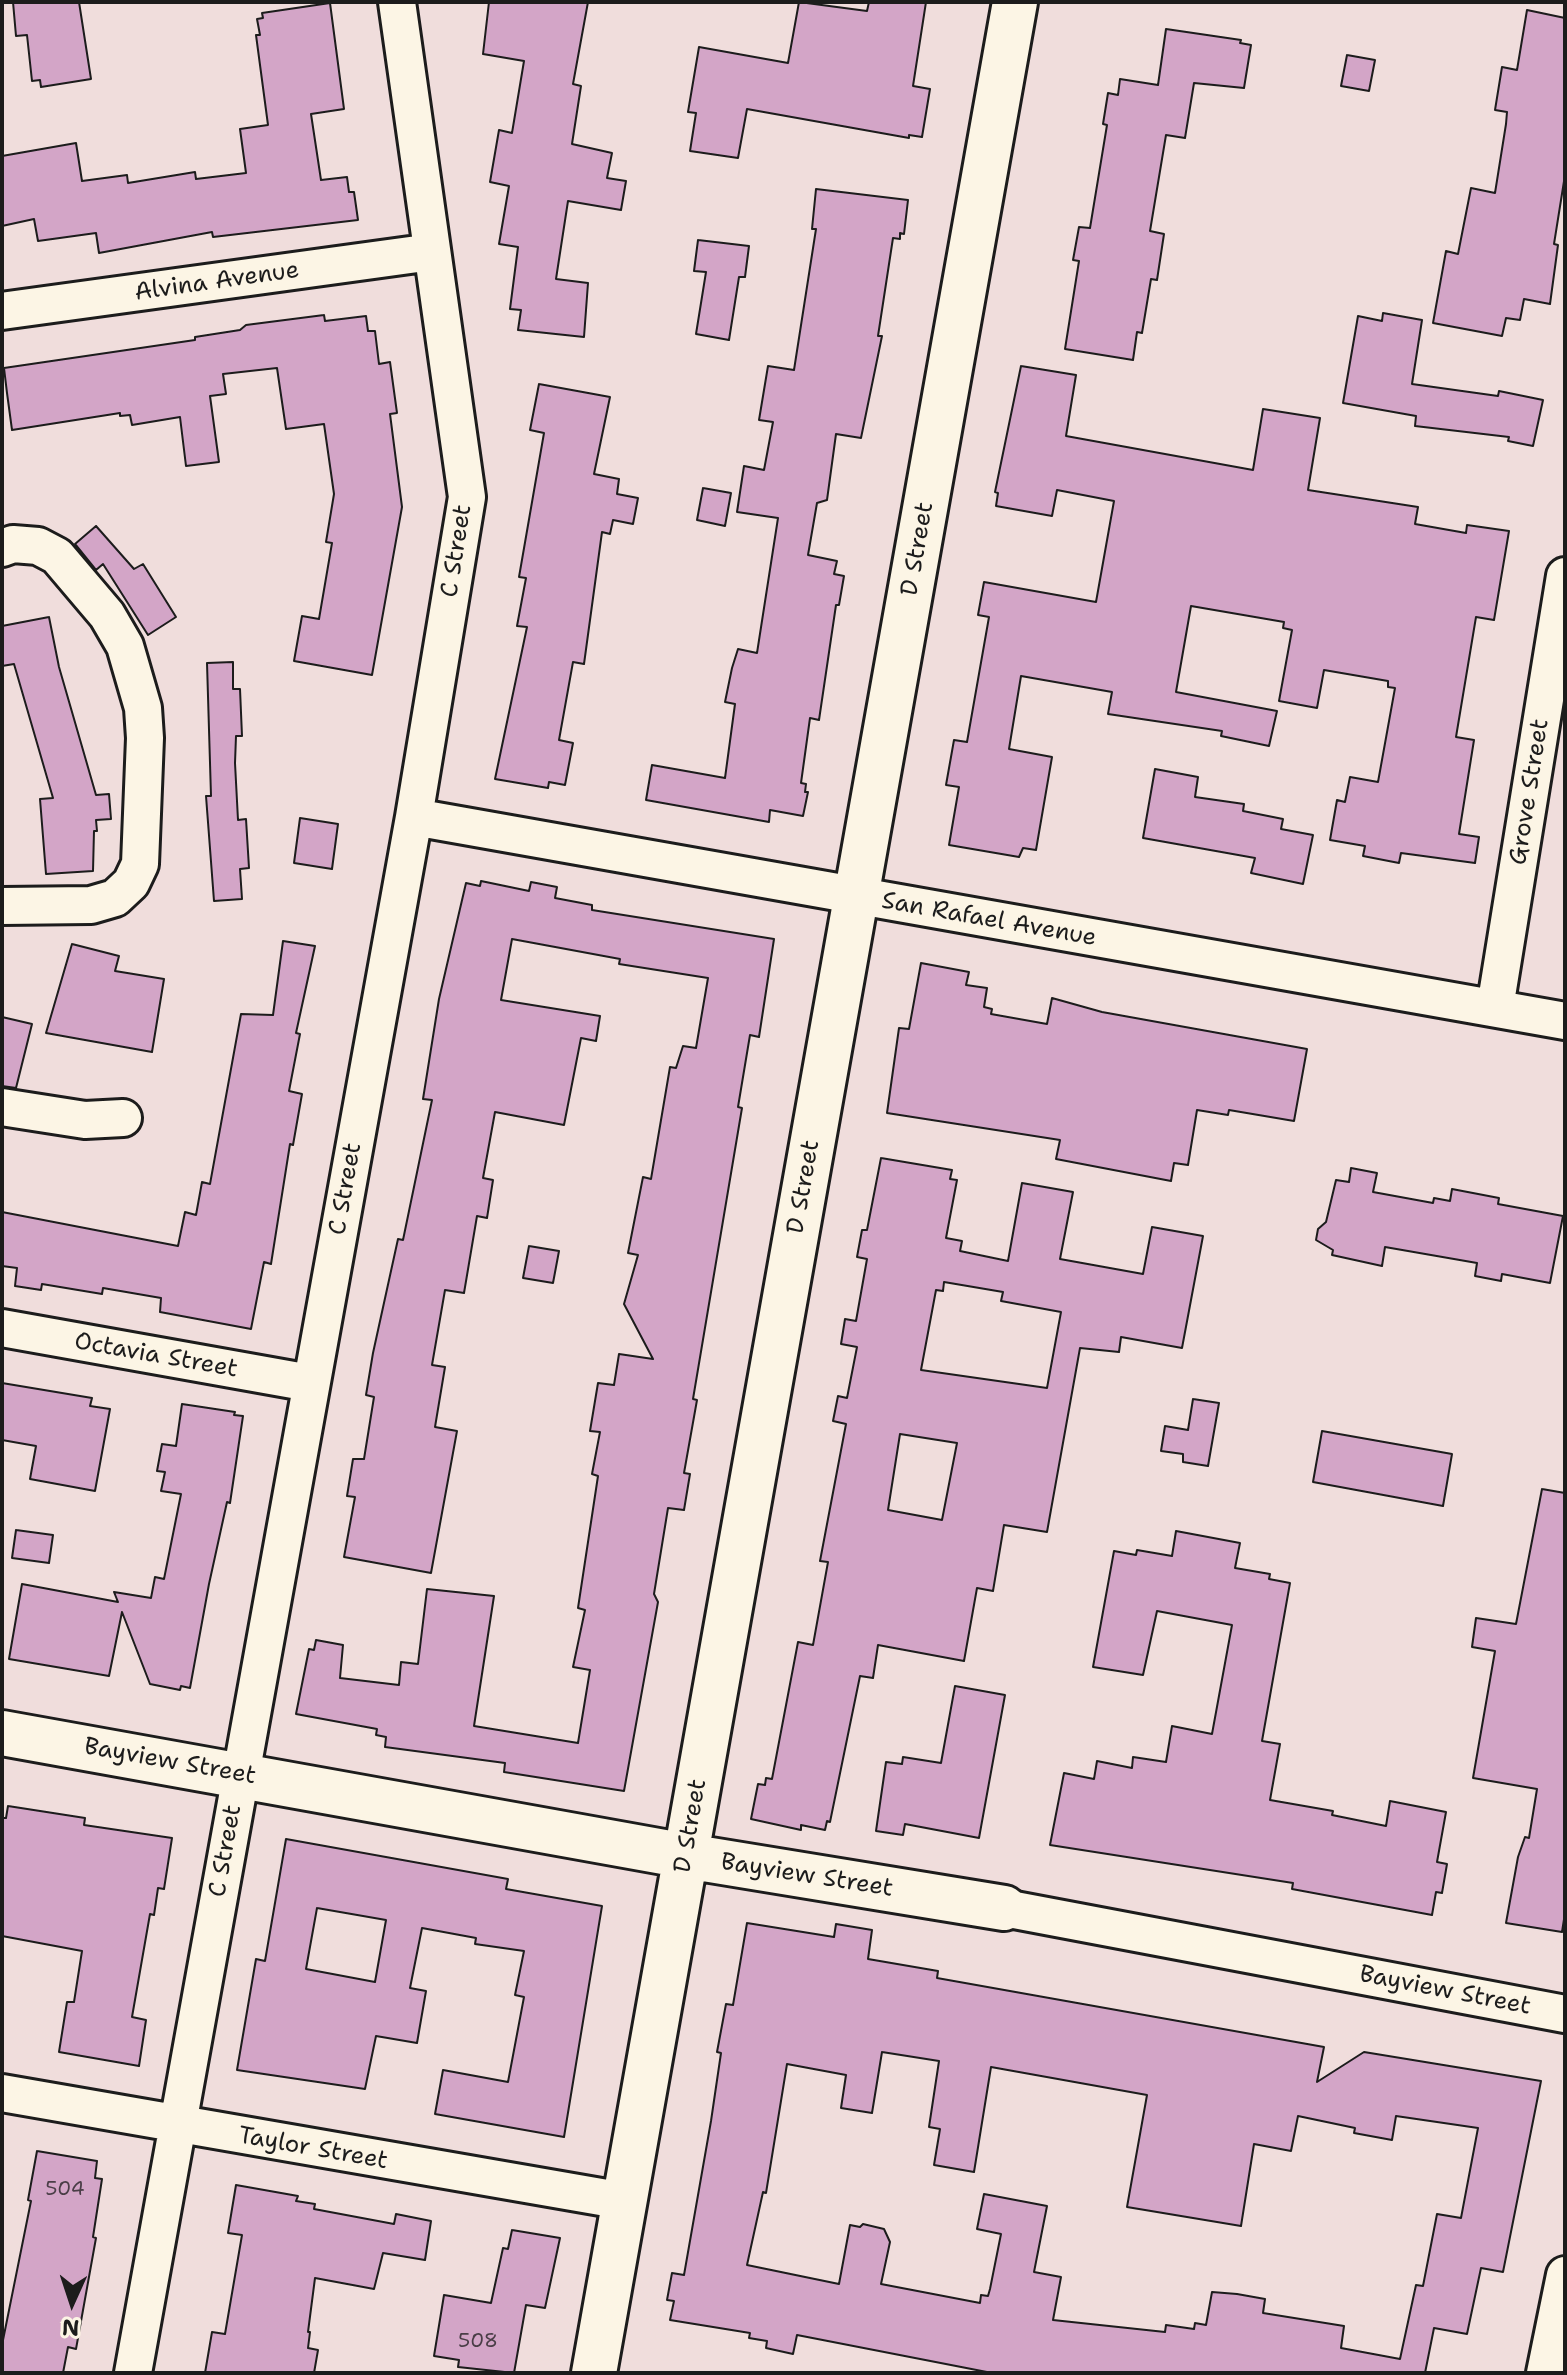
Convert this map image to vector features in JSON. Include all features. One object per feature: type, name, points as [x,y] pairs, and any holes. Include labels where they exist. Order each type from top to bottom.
[{"type":"street","name":"C Street","points":[[133,2373],[414,817],[467,497],[397,2]]},
{"type":"street","name":"D Street","points":[[594,2373],[1015,2]]},
{"type":"street","name":"Alvina Avenue","points":[[2,311],[432,252]]},
{"type":"street","points":[[2,548],[13,544],[38,546],[57,556],[107,615],[125,646],[143,708],[145,738],[140,864],[131,883],[115,898],[91,905],[65,908],[2,906]]},
{"type":"street","name":"Grove Street","points":[[1495,1008],[1565,576]]},
{"type":"street","name":"San Rafael Avenue","points":[[414,817],[1565,1021]]},
{"type":"street","points":[[2,1107],[85,1120],[123,1118]]},
{"type":"street","name":"Octavia Street","points":[[2,1328],[310,1383]]},
{"type":"street","name":"Bayview Street","points":[[2,1733],[686,1856],[1004,1908],[1565,2014]]},
{"type":"street","name":"Taylor Street","points":[[2,2093],[624,2201]]},
{"type":"street","points":[[1545,2373],[1565,2275]]},
{"type":"building","points":[[13,2],[79,2],[91,79],[41,87],[40,80],[32,81],[27,35],[16,36]]},
{"type":"building","points":[[489,2],[588,2],[573,84],[581,86],[572,144],[612,153],[607,178],[626,181],[621,210],[568,201],[556,279],[588,283],[584,337],[518,330],[521,310],[510,309],[518,247],[499,244],[509,186],[490,182],[499,130],[512,133],[524,61],[483,54]]},
{"type":"building","points":[[799,2],[867,11],[869,2],[926,2],[913,86],[930,89],[922,137],[909,135],[909,138],[747,109],[738,158],[690,151],[696,113],[688,112],[699,47],[788,63]]},
{"type":"building","points":[[330,3],[344,109],[311,114],[321,180],[347,177],[349,192],[354,192],[358,220],[213,237],[212,232],[99,253],[96,233],[38,241],[34,219],[2,226],[2,156],[76,143],[82,181],[127,175],[128,183],[195,172],[196,179],[246,173],[240,129],[268,125],[256,35],[260,35],[257,19],[263,18],[262,13]]},
{"type":"building","points":[[1527,10],[1565,18],[1565,175],[1554,244],[1558,245],[1550,304],[1524,299],[1520,320],[1506,318],[1502,336],[1433,323],[1446,251],[1458,254],[1471,188],[1495,193],[1507,112],[1495,110],[1502,67],[1517,70]]},
{"type":"building","points":[[1166,29],[1241,40],[1240,43],[1251,45],[1244,88],[1194,83],[1185,138],[1166,135],[1150,231],[1164,234],[1157,280],[1151,279],[1142,333],[1137,332],[1133,360],[1065,349],[1079,261],[1073,260],[1079,227],[1090,228],[1107,125],[1103,124],[1108,93],[1118,95],[1120,79],[1158,85]]},
{"type":"building","points":[[1347,55],[1375,60],[1369,91],[1341,86]]},
{"type":"building","points":[[816,189],[908,200],[904,234],[900,233],[900,239],[893,238],[878,336],[882,336],[861,438],[836,434],[827,500],[817,503],[808,555],[837,561],[834,574],[844,576],[839,605],[836,605],[819,720],[810,718],[801,783],[806,784],[805,792],[808,792],[803,816],[770,810],[769,822],[646,800],[652,765],[725,778],[735,704],[725,702],[738,649],[757,653],[778,518],[737,512],[744,466],[764,470],[773,422],[759,420],[768,366],[794,370],[816,229],[812,229]]},
{"type":"building","points":[[698,240],[749,246],[745,277],[739,277],[729,340],[696,334],[706,272],[694,271]]},
{"type":"building","points":[[1383,313],[1422,320],[1412,384],[1498,396],[1499,391],[1543,400],[1533,446],[1508,441],[1509,437],[1415,426],[1416,416],[1343,403],[1358,316],[1382,321]]},
{"type":"building","points":[[324,315],[325,321],[366,316],[368,331],[375,331],[379,364],[390,362],[397,413],[390,414],[402,507],[372,675],[294,661],[302,616],[319,619],[332,543],[326,542],[334,494],[324,424],[286,429],[277,368],[223,374],[226,394],[210,396],[219,462],[186,466],[180,417],[132,425],[130,415],[120,416],[120,413],[12,430],[7,393],[4,368],[195,340],[195,337],[240,330],[246,325]]},
{"type":"building","points":[[1021,366],[1076,375],[1066,436],[1253,470],[1263,409],[1320,418],[1308,490],[1418,507],[1415,524],[1466,533],[1467,525],[1509,531],[1494,620],[1476,617],[1456,737],[1474,740],[1459,834],[1479,837],[1475,863],[1401,853],[1399,863],[1363,856],[1365,846],[1330,840],[1337,800],[1345,802],[1350,777],[1378,782],[1395,688],[1388,687],[1388,681],[1324,670],[1317,708],[1279,701],[1292,630],[1283,628],[1284,622],[1191,606],[1176,692],[1277,711],[1269,746],[1221,736],[1222,731],[1108,714],[1112,692],[1021,676],[1009,749],[1052,757],[1036,850],[1023,848],[1019,857],[949,845],[959,787],[946,785],[954,740],[967,742],[989,617],[978,615],[984,582],[1096,602],[1114,501],[1057,490],[1052,516],[996,506],[998,493],[995,492]]},
{"type":"building","points":[[539,384],[610,397],[594,474],[619,479],[617,494],[638,498],[633,524],[613,520],[610,534],[602,532],[584,664],[573,662],[559,740],[573,743],[565,785],[549,782],[548,788],[495,779],[527,627],[517,626],[526,578],[519,577],[544,433],[530,430]]},
{"type":"building","points":[[703,488],[731,493],[725,526],[697,520]]},
{"type":"building","points":[[96,526],[134,569],[143,564],[176,617],[148,635],[103,564],[96,570],[75,544]]},
{"type":"building","points":[[49,617],[59,667],[96,795],[109,794],[111,819],[96,820],[93,871],[46,874],[40,799],[53,798],[14,664],[2,666],[2,626]]},
{"type":"building","points":[[233,662],[233,689],[240,689],[242,736],[236,736],[238,820],[246,819],[249,868],[240,869],[242,899],[214,901],[206,796],[211,796],[207,663]]},
{"type":"building","points":[[1155,769],[1198,777],[1195,797],[1244,804],[1243,811],[1283,819],[1281,829],[1313,835],[1303,884],[1251,873],[1255,858],[1143,838]]},
{"type":"building","points":[[300,818],[338,824],[332,869],[294,863]]},
{"type":"building","points":[[481,881],[529,891],[531,882],[557,887],[555,898],[592,905],[592,910],[774,939],[759,1037],[750,1035],[738,1107],[742,1108],[693,1399],[697,1400],[684,1473],[690,1474],[684,1510],[668,1508],[654,1594],[658,1602],[624,1791],[504,1772],[505,1763],[385,1747],[386,1737],[376,1735],[377,1729],[296,1714],[309,1649],[314,1650],[316,1640],[343,1645],[340,1678],[399,1685],[401,1662],[418,1664],[427,1589],[494,1596],[474,1726],[578,1743],[590,1670],[573,1667],[585,1610],[578,1608],[598,1476],[592,1474],[600,1432],[590,1431],[598,1383],[614,1385],[619,1354],[653,1359],[624,1304],[638,1255],[628,1253],[643,1177],[651,1179],[670,1067],[676,1068],[683,1046],[696,1048],[708,978],[619,964],[620,959],[512,939],[501,1000],[600,1016],[596,1041],[581,1038],[564,1125],[495,1112],[483,1178],[493,1180],[487,1218],[477,1216],[464,1293],[445,1290],[432,1365],[445,1367],[435,1427],[457,1431],[431,1573],[344,1557],[355,1497],[347,1496],[353,1459],[364,1459],[374,1397],[366,1395],[373,1353],[398,1239],[403,1240],[432,1100],[423,1099],[439,999],[466,883],[480,886]]},
{"type":"building","points":[[283,941],[315,946],[296,1033],[300,1034],[289,1091],[302,1094],[293,1145],[290,1144],[271,1264],[264,1262],[251,1329],[160,1312],[161,1298],[103,1288],[102,1294],[42,1284],[41,1290],[15,1286],[17,1268],[2,1266],[2,1212],[178,1246],[185,1212],[196,1215],[202,1182],[210,1184],[241,1014],[273,1015]]},
{"type":"building","points":[[72,944],[119,956],[115,971],[164,979],[152,1052],[46,1033]]},
{"type":"building","points":[[921,963],[969,972],[966,985],[987,988],[984,1007],[992,1009],[991,1014],[1047,1024],[1052,998],[1102,1012],[1307,1049],[1294,1121],[1229,1110],[1228,1115],[1197,1110],[1188,1165],[1174,1163],[1171,1181],[1056,1159],[1060,1140],[887,1113],[899,1028],[909,1029]]},
{"type":"building","points":[[2,1017],[32,1024],[16,1088],[2,1086]]},
{"type":"building","points":[[881,1158],[952,1170],[950,1179],[957,1180],[946,1238],[962,1241],[960,1251],[1008,1261],[1022,1183],[1073,1192],[1060,1259],[1143,1274],[1152,1227],[1203,1236],[1182,1348],[1121,1337],[1119,1352],[1080,1348],[1047,1532],[1004,1525],[993,1591],[977,1588],[964,1661],[878,1645],[873,1678],[860,1676],[830,1822],[827,1821],[825,1830],[801,1825],[801,1830],[751,1819],[758,1784],[765,1785],[766,1778],[772,1779],[798,1642],[813,1645],[828,1562],[820,1561],[846,1424],[833,1421],[838,1396],[847,1398],[857,1347],[841,1344],[845,1319],[856,1321],[867,1259],[857,1257],[862,1230],[867,1230]],"holes":[[[944,1282],[1003,1292],[1001,1301],[1061,1312],[1047,1388],[921,1370],[936,1290],[943,1291]],[[900,1434],[957,1443],[942,1520],[888,1510]]]},
{"type":"building","points":[[1351,1168],[1377,1173],[1373,1192],[1433,1203],[1434,1198],[1450,1201],[1452,1189],[1499,1198],[1498,1204],[1563,1216],[1550,1283],[1502,1274],[1501,1281],[1475,1276],[1477,1263],[1385,1247],[1382,1266],[1332,1255],[1333,1250],[1316,1240],[1318,1229],[1326,1222],[1336,1180],[1349,1182]]},
{"type":"building","points":[[529,1246],[559,1251],[553,1283],[523,1278]]},
{"type":"building","points":[[2,1383],[92,1398],[90,1406],[110,1409],[95,1491],[30,1479],[36,1446],[2,1440]]},
{"type":"building","points":[[1193,1399],[1219,1403],[1208,1466],[1183,1462],[1183,1454],[1161,1451],[1165,1426],[1188,1430]]},
{"type":"building","points":[[182,1404],[243,1416],[230,1503],[227,1502],[209,1584],[190,1688],[181,1686],[180,1690],[150,1684],[122,1612],[109,1676],[9,1659],[22,1584],[118,1602],[114,1592],[151,1598],[155,1577],[164,1579],[181,1494],[161,1491],[165,1472],[157,1471],[162,1444],[176,1446]]},
{"type":"building","points":[[1322,1431],[1452,1454],[1443,1506],[1313,1482]]},
{"type":"building","points":[[1542,1489],[1565,1493],[1565,1913],[1562,1932],[1506,1923],[1518,1857],[1525,1837],[1529,1838],[1537,1789],[1473,1778],[1495,1651],[1472,1647],[1476,1618],[1516,1624]]},
{"type":"building","points":[[16,1530],[53,1535],[49,1563],[12,1558]]},
{"type":"building","points":[[1176,1531],[1240,1543],[1235,1568],[1270,1574],[1269,1579],[1290,1583],[1262,1741],[1280,1744],[1270,1800],[1333,1811],[1332,1815],[1386,1826],[1390,1801],[1446,1812],[1437,1862],[1447,1864],[1442,1893],[1436,1892],[1432,1915],[1292,1889],[1293,1883],[1050,1845],[1064,1773],[1094,1779],[1097,1761],[1132,1768],[1133,1757],[1166,1762],[1172,1726],[1212,1734],[1232,1625],[1157,1611],[1143,1675],[1093,1667],[1114,1551],[1136,1555],[1137,1550],[1172,1556]]},
{"type":"building","points":[[955,1686],[1005,1695],[979,1838],[905,1824],[903,1835],[876,1831],[886,1762],[902,1764],[903,1757],[941,1763]]},
{"type":"building","points":[[8,1806],[85,1818],[84,1825],[172,1838],[164,1889],[158,1888],[154,1915],[150,1914],[132,2017],[146,2020],[139,2066],[59,2052],[67,2002],[74,2002],[82,1951],[2,1936],[2,1818],[6,1818]]},
{"type":"building","points":[[286,1839],[508,1879],[506,1889],[602,1906],[564,2137],[435,2114],[443,2070],[508,2082],[524,1997],[515,1995],[524,1951],[475,1944],[476,1938],[422,1928],[410,1988],[426,1991],[417,2043],[376,2036],[365,2089],[237,2070],[256,1959],[265,1961]],"holes":[[[317,1908],[386,1920],[375,1982],[306,1969]]]},
{"type":"building","points":[[747,1923],[834,1937],[836,1924],[872,1930],[868,1959],[938,1971],[937,1978],[1324,2047],[1317,2082],[1364,2052],[1541,2081],[1503,2272],[1481,2268],[1467,2334],[1434,2328],[1425,2373],[992,2373],[797,2335],[793,2354],[766,2348],[767,2341],[749,2338],[750,2333],[670,2320],[674,2301],[667,2300],[672,2273],[684,2275],[711,2121],[721,2053],[717,2052],[726,2004],[733,2005]],"holes":[[[882,2052],[939,2061],[929,2127],[940,2129],[934,2165],[974,2172],[991,2067],[1147,2095],[1127,2207],[1241,2226],[1254,2144],[1291,2151],[1298,2116],[1355,2128],[1354,2133],[1392,2140],[1396,2116],[1478,2128],[1461,2218],[1437,2214],[1423,2286],[1416,2285],[1400,2359],[1341,2348],[1344,2326],[1263,2313],[1265,2299],[1237,2294],[1212,2292],[1206,2325],[1195,2323],[1194,2329],[1166,2325],[1165,2332],[1053,2320],[1061,2277],[1034,2272],[1047,2206],[984,2194],[977,2229],[1001,2234],[988,2296],[981,2295],[980,2303],[881,2284],[890,2242],[884,2229],[863,2224],[860,2227],[850,2225],[839,2284],[747,2265],[763,2192],[766,2193],[787,2064],[846,2075],[841,2108],[872,2113]]]},
{"type":"building","points":[[37,2151],[97,2161],[95,2178],[102,2179],[93,2237],[96,2238],[76,2349],[68,2347],[63,2373],[2,2373],[2,2345],[31,2201],[28,2200]]},
{"type":"building","points":[[236,2185],[298,2196],[296,2201],[315,2204],[314,2209],[394,2224],[396,2214],[431,2221],[425,2260],[383,2253],[374,2289],[315,2278],[308,2332],[308,2348],[318,2350],[314,2373],[205,2373],[212,2332],[225,2334],[242,2235],[228,2233]]},
{"type":"building","points":[[512,2230],[560,2238],[545,2308],[526,2305],[514,2373],[458,2367],[459,2360],[434,2356],[444,2295],[491,2303],[503,2248],[508,2249]]}]
